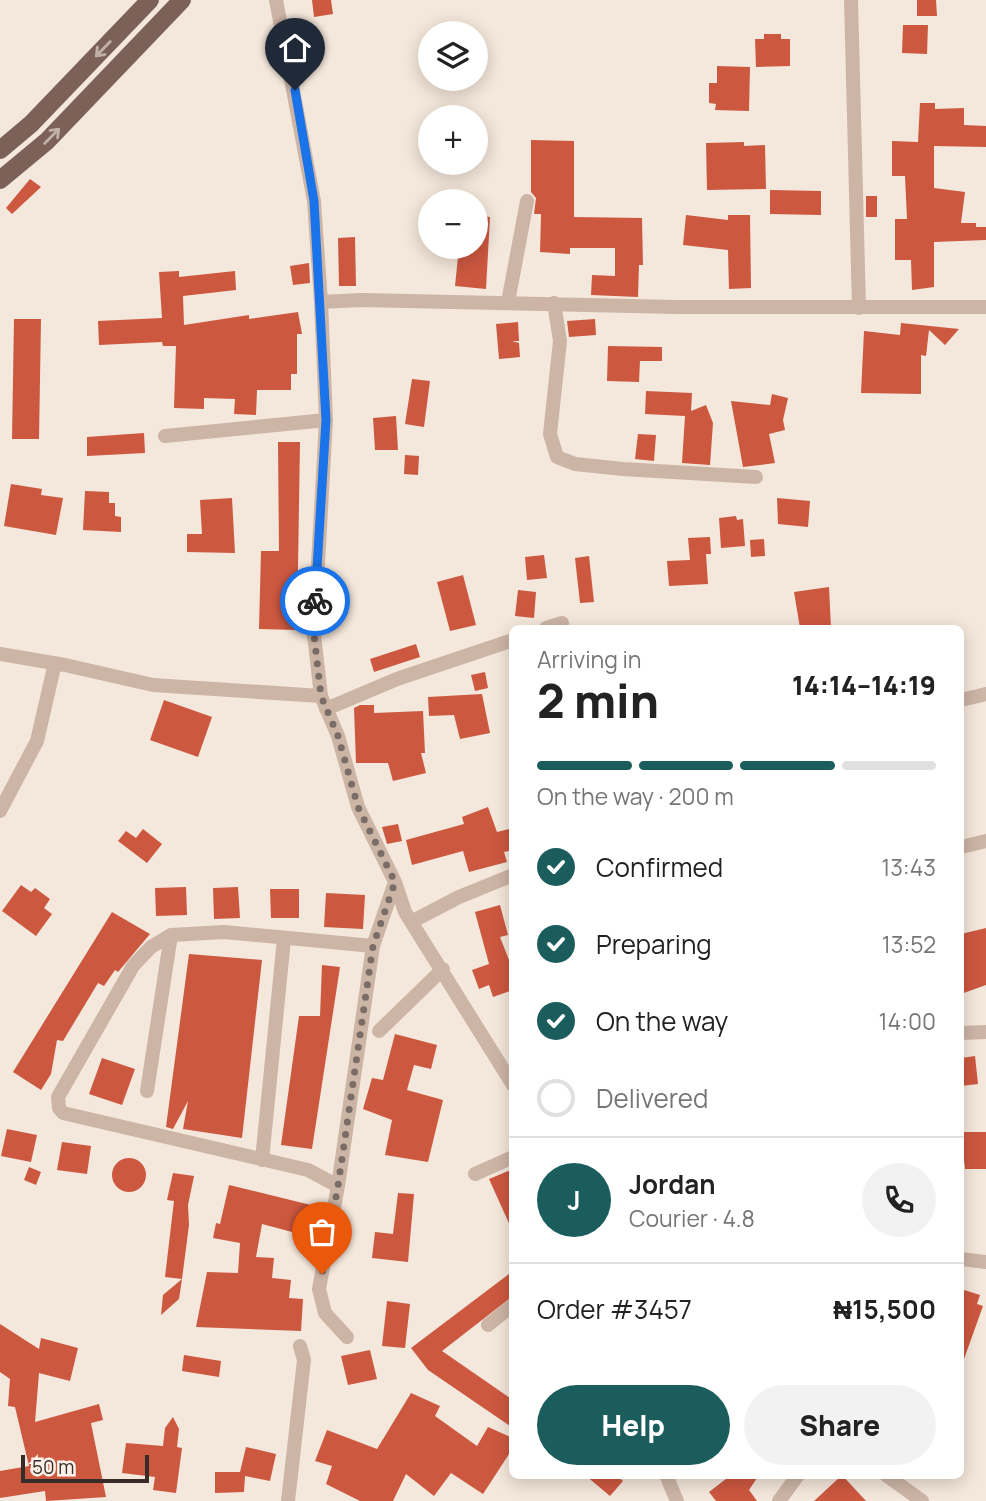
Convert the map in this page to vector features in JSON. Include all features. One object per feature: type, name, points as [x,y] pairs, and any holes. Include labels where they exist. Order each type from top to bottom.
[{"type":"main road","points":[[0,150],[31,124],[150,0]]},
{"type":"main road","points":[[0,180],[47,142],[182,0]]},
{"type":"street","points":[[276,0],[314,201],[321,302],[326,420],[314,635],[324,703],[338,736],[358,807],[395,882],[405,912],[509,1078]]},
{"type":"street","points":[[851,0],[859,308]]},
{"type":"street","points":[[508,302],[527,201]]},
{"type":"street","points":[[321,302],[361,300],[859,308],[986,307]]},
{"type":"street","points":[[554,303],[560,341],[550,434],[557,457],[575,464],[623,470],[756,477]]},
{"type":"street","points":[[165,436],[326,420]]},
{"type":"street","points":[[556,625],[562,623]]},
{"type":"street","points":[[0,654],[55,663],[153,685],[324,703],[509,641]]},
{"type":"street","points":[[0,811],[37,741],[55,663]]},
{"type":"street","points":[[964,699],[986,694]]},
{"type":"street","points":[[964,846],[986,841]]},
{"type":"street","points":[[413,921],[459,897],[509,878]]},
{"type":"street","points":[[346,1337],[325,1313],[319,1289],[338,1186],[373,946],[395,882]]},
{"type":"street","points":[[338,1186],[308,1170],[63,1113],[59,1108],[58,1097],[133,966],[151,947],[171,935],[199,932],[373,946]]},
{"type":"street","points":[[147,1091],[171,935]]},
{"type":"street","points":[[262,1160],[284,939]]},
{"type":"street","points":[[379,1031],[443,969]]},
{"type":"street","points":[[964,1033],[986,1032]]},
{"type":"street","points":[[475,1174],[509,1159]]},
{"type":"street","points":[[964,1259],[986,1262]]},
{"type":"street","points":[[488,1325],[509,1308]]},
{"type":"street","points":[[288,1501],[304,1360],[300,1346]]},
{"type":"street","points":[[668,1479],[677,1501]]},
{"type":"street","points":[[779,1501],[795,1479]]},
{"type":"street","points":[[892,1479],[922,1501]]},
{"type":"building","points":[[312,0],[331,0],[333,14],[314,17]]},
{"type":"building","points":[[917,0],[936,0],[937,16],[917,16]]},
{"type":"building","points":[[903,25],[928,25],[927,54],[902,53]]},
{"type":"building","points":[[764,34],[781,34],[781,39],[790,39],[790,66],[756,67],[755,39],[764,39]]},
{"type":"building","points":[[717,66],[750,67],[749,111],[715,110],[716,104],[709,103],[709,83],[717,83]]},
{"type":"building","points":[[920,103],[935,103],[935,109],[964,108],[964,125],[986,126],[986,147],[934,146],[934,188],[965,192],[961,223],[976,223],[976,227],[986,227],[986,240],[934,242],[934,287],[912,290],[911,260],[895,260],[895,219],[907,219],[905,176],[892,176],[892,141],[918,142]]},
{"type":"building","points":[[531,140],[574,141],[574,217],[642,218],[643,265],[639,265],[638,297],[591,295],[592,275],[615,276],[615,248],[570,248],[570,254],[540,252],[541,214],[534,214],[536,198],[531,192]]},
{"type":"building","points":[[744,142],[744,146],[765,145],[766,189],[707,190],[706,143]]},
{"type":"building","points":[[30,179],[41,187],[12,214],[6,208]]},
{"type":"building","points":[[770,190],[821,191],[821,215],[770,214]]},
{"type":"building","points":[[866,196],[877,196],[877,217],[866,217]]},
{"type":"building","points":[[686,215],[728,220],[728,215],[750,215],[751,288],[729,289],[728,250],[683,245]]},
{"type":"building","points":[[488,217],[490,217],[488,253]]},
{"type":"building","points":[[355,237],[356,286],[339,286],[338,238]]},
{"type":"building","points":[[458,259],[488,259],[486,289],[455,286]]},
{"type":"building","points":[[309,263],[310,283],[293,285],[290,266]]},
{"type":"building","points":[[179,271],[179,277],[235,271],[236,290],[183,296],[184,325],[249,315],[249,319],[298,312],[302,334],[297,334],[297,374],[291,374],[291,390],[257,390],[256,415],[234,414],[235,399],[204,398],[204,409],[174,408],[176,346],[163,346],[162,342],[99,345],[98,321],[162,318],[159,272]]},
{"type":"building","points":[[14,319],[41,319],[39,439],[12,439]]},
{"type":"building","points":[[595,319],[596,335],[569,337],[567,321]]},
{"type":"building","points":[[518,322],[519,341],[512,341],[519,343],[520,357],[499,359],[496,324]]},
{"type":"building","points":[[901,323],[959,329],[945,345],[929,330],[926,356],[921,355],[921,394],[861,393],[864,331],[900,335]]},
{"type":"building","points":[[608,346],[662,347],[662,361],[640,361],[639,382],[607,381]]},
{"type":"building","points":[[412,379],[430,381],[424,427],[405,424]]},
{"type":"building","points":[[646,391],[692,393],[691,411],[706,405],[713,423],[710,465],[682,463],[685,416],[645,414]]},
{"type":"building","points":[[772,394],[788,398],[783,420],[785,430],[769,434],[775,463],[743,467],[731,401],[770,405]]},
{"type":"building","points":[[396,416],[398,450],[375,450],[373,418]]},
{"type":"building","points":[[144,433],[145,453],[87,456],[87,437]]},
{"type":"building","points":[[638,434],[656,435],[654,461],[635,459]]},
{"type":"building","points":[[278,442],[300,442],[297,630],[259,629],[261,551],[279,551]]},
{"type":"building","points":[[405,455],[419,456],[418,475],[404,474]]},
{"type":"building","points":[[11,484],[42,489],[41,495],[63,498],[56,535],[4,526]]},
{"type":"building","points":[[85,491],[109,492],[109,503],[115,503],[115,516],[121,517],[121,532],[83,530]]},
{"type":"building","points":[[232,498],[235,553],[187,552],[187,534],[202,534],[200,500]]},
{"type":"building","points":[[777,498],[810,501],[808,527],[778,524]]},
{"type":"building","points":[[736,516],[737,520],[743,519],[745,546],[721,548],[719,518]]},
{"type":"building","points":[[710,537],[711,554],[706,554],[708,584],[669,586],[667,561],[690,560],[688,538]]},
{"type":"building","points":[[764,539],[765,556],[751,557],[750,540]]},
{"type":"building","points":[[544,555],[547,578],[527,580],[525,557]]},
{"type":"building","points":[[589,556],[594,602],[580,603],[575,558]]},
{"type":"building","points":[[463,575],[476,625],[450,631],[437,582]]},
{"type":"building","points":[[829,587],[831,625],[800,625],[794,592]]},
{"type":"building","points":[[518,590],[536,592],[534,618],[515,616]]},
{"type":"building","points":[[416,644],[420,657],[374,672],[370,659]]},
{"type":"building","points":[[485,672],[488,688],[475,691],[471,675]]},
{"type":"building","points":[[482,694],[490,733],[460,739],[454,715],[429,716],[428,697]]},
{"type":"building","points":[[164,700],[212,717],[198,757],[150,740]]},
{"type":"building","points":[[374,705],[374,713],[423,711],[425,753],[421,753],[426,773],[393,781],[388,763],[356,763],[354,708]]},
{"type":"building","points":[[488,807],[497,832],[509,829],[509,851],[504,852],[507,862],[469,872],[463,851],[412,865],[406,840],[464,824],[462,817]]},
{"type":"building","points":[[398,824],[402,841],[387,844],[382,827]]},
{"type":"building","points":[[143,829],[162,844],[147,863],[118,841],[126,831],[136,838]]},
{"type":"building","points":[[21,885],[31,892],[35,888],[50,899],[44,908],[52,914],[36,936],[2,911]]},
{"type":"building","points":[[186,887],[187,915],[156,916],[155,888]]},
{"type":"building","points":[[238,887],[240,918],[214,919],[213,888]]},
{"type":"building","points":[[270,889],[299,889],[299,918],[271,918]]},
{"type":"building","points":[[326,893],[365,895],[363,929],[324,927]]},
{"type":"building","points":[[500,905],[508,935],[500,937],[509,960],[509,991],[493,997],[489,985],[479,989],[472,970],[489,964],[475,912]]},
{"type":"building","points":[[112,912],[150,934],[118,972],[115,970],[104,986],[98,983],[63,1041],[57,1040],[51,1074],[41,1090],[13,1072]]},
{"type":"building","points":[[986,928],[986,985],[964,993],[964,933]]},
{"type":"building","points":[[189,954],[262,960],[242,1138],[183,1129],[188,1101],[173,1129],[166,1127]]},
{"type":"building","points":[[322,965],[340,967],[312,1149],[281,1145],[299,1016],[320,1016]]},
{"type":"building","points":[[395,1034],[437,1045],[431,1069],[414,1065],[407,1090],[443,1100],[428,1162],[385,1155],[392,1120],[363,1109],[372,1078],[383,1080]]},
{"type":"building","points":[[975,1056],[978,1084],[964,1086],[964,1058]]},
{"type":"building","points":[[102,1058],[135,1069],[122,1105],[89,1094]]},
{"type":"building","points":[[7,1129],[37,1135],[31,1162],[1,1156]]},
{"type":"building","points":[[964,1132],[986,1132],[986,1169],[965,1169]]},
{"type":"building","points":[[62,1142],[91,1146],[87,1174],[57,1170]]},
{"type":"building","points":[[129,1158],[141,1163],[146,1175],[141,1187],[129,1192],[117,1187],[112,1175],[117,1163]]},
{"type":"building","points":[[29,1167],[41,1172],[36,1185],[24,1180]]},
{"type":"building","points":[[509,1171],[509,1223],[489,1179]]},
{"type":"building","points":[[173,1173],[194,1176],[188,1205],[189,1225],[182,1279],[165,1277],[174,1201],[167,1200]]},
{"type":"building","points":[[229,1185],[319,1207],[311,1237],[262,1224],[256,1257],[274,1258],[272,1278],[291,1280],[289,1298],[303,1299],[301,1331],[196,1327],[207,1272],[238,1273],[240,1243],[213,1238],[216,1223],[220,1224]]},
{"type":"building","points":[[398,1193],[414,1194],[408,1262],[372,1258],[375,1232],[393,1234]]},
{"type":"building","points":[[509,1274],[509,1299],[442,1351],[509,1397],[509,1425],[428,1370],[411,1348]]},
{"type":"building","points":[[182,1279],[179,1299],[161,1315],[163,1295]]},
{"type":"building","points":[[964,1290],[980,1295],[977,1304],[983,1306],[964,1359]]},
{"type":"building","points":[[387,1301],[410,1304],[405,1348],[382,1346]]},
{"type":"building","points":[[0,1324],[39,1349],[41,1338],[78,1348],[70,1381],[39,1373],[35,1422],[99,1404],[103,1420],[91,1423],[106,1497],[46,1501],[45,1491],[0,1498],[0,1471],[29,1466],[15,1407],[8,1406],[10,1379],[0,1372]]},
{"type":"building","points":[[370,1350],[377,1379],[348,1385],[341,1356]]},
{"type":"building","points":[[184,1355],[221,1361],[219,1377],[182,1371]]},
{"type":"building","points":[[411,1393],[440,1406],[435,1416],[477,1446],[488,1427],[509,1436],[509,1454],[483,1494],[451,1473],[434,1496],[406,1474],[393,1501],[360,1501],[326,1484],[332,1466],[315,1461],[327,1430],[377,1449]]},
{"type":"building","points":[[173,1417],[179,1429],[177,1447],[182,1448],[176,1493],[153,1490],[155,1477],[122,1473],[126,1443],[163,1446],[165,1428]]},
{"type":"building","points":[[246,1447],[276,1454],[270,1481],[245,1476],[244,1492],[215,1493],[215,1472],[240,1472]]},
{"type":"building","points":[[590,1479],[621,1479],[623,1481],[610,1496]]},
{"type":"building","points":[[726,1479],[756,1479],[749,1490],[757,1501],[716,1501],[709,1492]]},
{"type":"building","points":[[838,1479],[846,1479],[866,1501],[814,1501]]},
{"type":"way so far","points":[[315,601],[314,635],[321,696],[338,736],[358,807],[395,882],[373,946],[338,1186],[322,1274]]},
{"type":"route","points":[[295,90],[314,201],[326,420],[315,601]]}]
